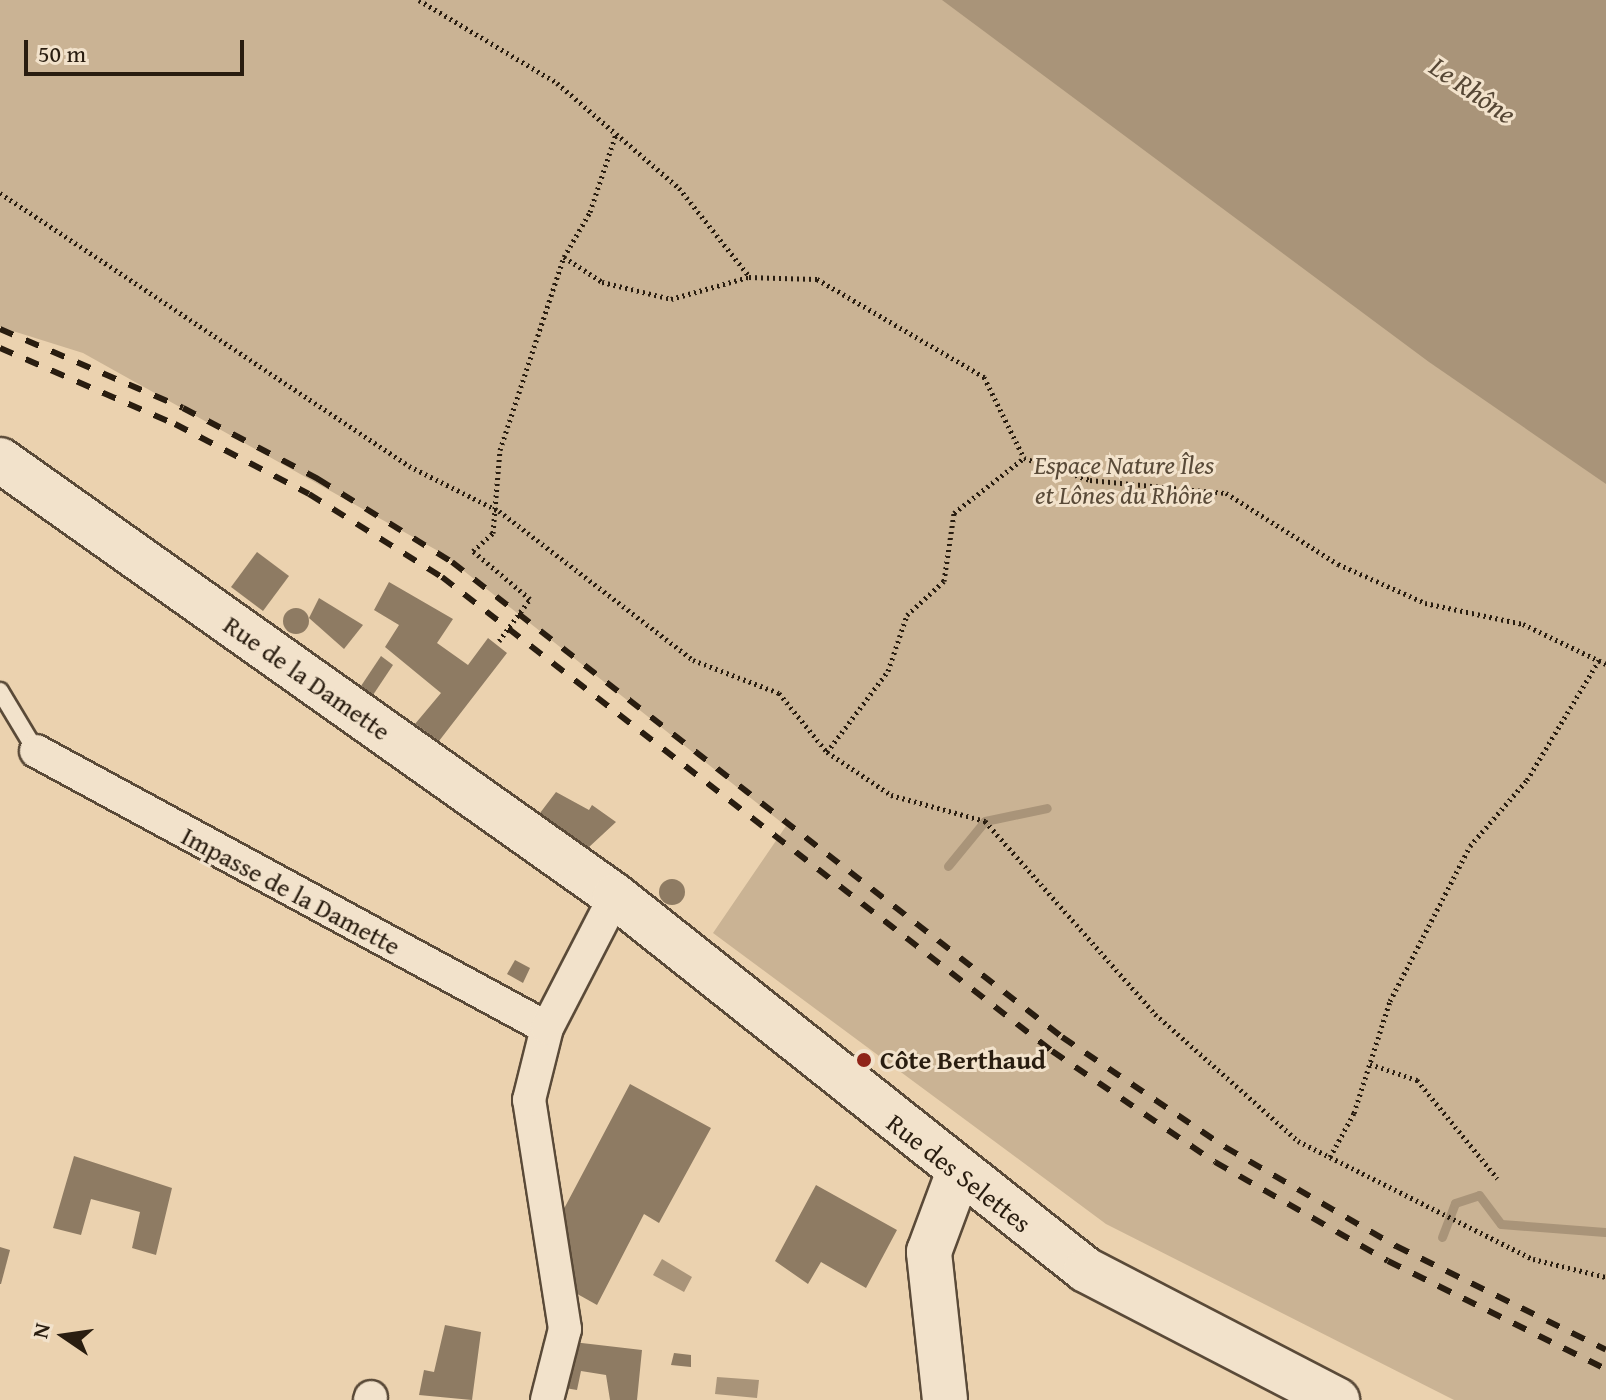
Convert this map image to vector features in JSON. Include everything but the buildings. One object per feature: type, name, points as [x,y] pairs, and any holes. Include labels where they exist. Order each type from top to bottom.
[{"type":"main road","name":"Rue de la Damette","points":[[0,460],[615,896]]},
{"type":"main road","name":"Rue des Selettes","points":[[615,896],[958,1174],[1086,1270],[1337,1400]]},
{"type":"main road","points":[[945,1400],[929,1252],[958,1174]]},
{"type":"street","name":"Impasse de la Damette","points":[[36,751],[547,1028]]},
{"type":"street","points":[[547,1400],[565,1329],[529,1100],[547,1028],[615,896]]},
{"type":"lane","points":[[0,691],[36,751]]},
{"type":"path","points":[[419,0],[557,83],[679,188],[749,277]]},
{"type":"path","points":[[499,641],[530,599],[473,551],[493,533],[499,511],[500,450],[564,257],[590,212],[616,134]]},
{"type":"path","points":[[0,193],[409,466],[499,511],[693,660],[779,693],[827,752],[891,795],[985,821],[1155,1014],[1298,1141],[1533,1259],[1606,1277]]},
{"type":"path","points":[[564,257],[602,282],[671,299],[749,277],[817,279],[984,377],[1024,458],[1090,480],[1226,493],[1353,571],[1425,603],[1523,624],[1606,664]]},
{"type":"path","points":[[827,752],[888,671],[907,615],[944,581],[954,513],[1024,458]]},
{"type":"path","points":[[1330,1157],[1370,1064],[1390,1001],[1470,846],[1527,780],[1599,660]]},
{"type":"path","points":[[1370,1064],[1417,1080],[1497,1178]]},
{"type":"green space","name":"Espace Nature Îles et Lônes du Rhône","points":[[0,0],[1606,0],[1606,1400],[1454,1400],[1106,1224],[713,933],[786,826],[440,552],[83,353],[0,327]]},
{"type":"water","name":"Le Rhône","points":[[942,0],[1606,0],[1606,484],[1429,362]]},
{"type":"water","points":[[662,1259],[692,1277],[684,1292],[653,1275]]},
{"type":"water","points":[[717,1377],[759,1380],[757,1398],[715,1394]]},
{"type":"waterway","points":[[948,866],[985,821],[1047,808]]},
{"type":"waterway","points":[[1442,1237],[1455,1203],[1479,1195],[1501,1224],[1605,1232]]},
{"type":"railway","points":[[0,329],[183,408],[318,479],[452,562],[1062,1037],[1225,1147],[1396,1246],[1606,1350]]},
{"type":"railway","points":[[0,348],[175,424],[309,494],[442,577],[1052,1051],[1215,1162],[1388,1261],[1606,1369]]},
{"type":"place","name":"Côte Berthaud","points":[[864,1060]]}]
